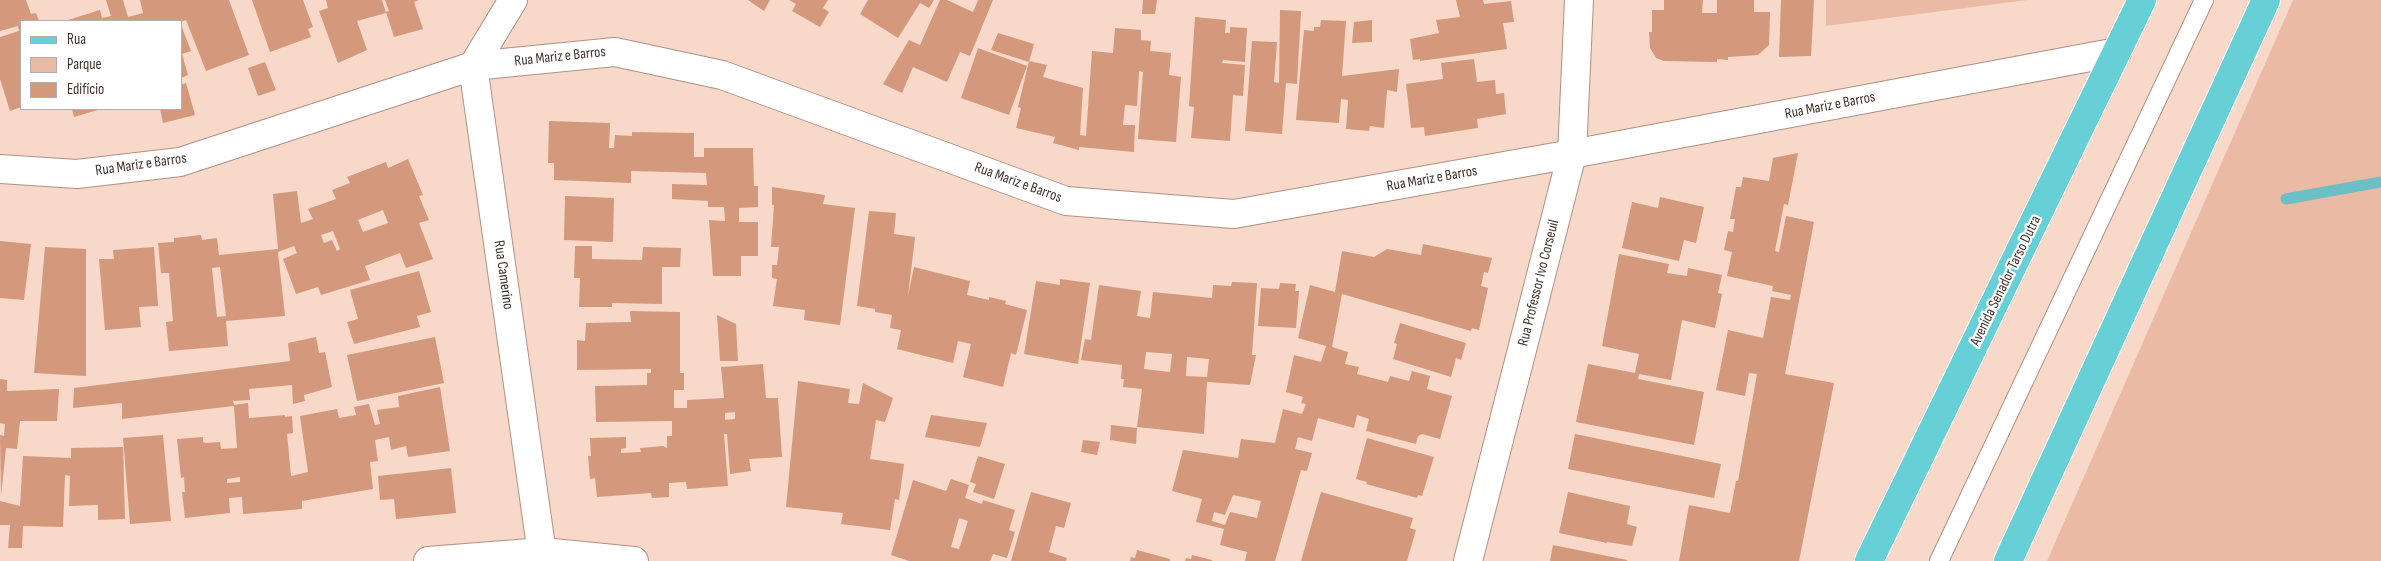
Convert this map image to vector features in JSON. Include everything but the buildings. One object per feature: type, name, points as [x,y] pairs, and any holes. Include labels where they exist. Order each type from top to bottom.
[{"type":"main road","name":"Avenida Senador Tarso Dutra","points":[[1869,561],[2142,0]]},
{"type":"main road","points":[[2008,561],[2266,0]]},
{"type":"street","points":[[473,66],[513,0]]},
{"type":"street","name":"Rua Professor Ivo Corseuil","points":[[1468,561],[1572,154],[1579,0]]},
{"type":"street","name":"Rua Mariz e Barros","points":[[0,168],[78,174],[180,162],[473,66],[615,52],[722,75],[1066,201],[1234,214],[1572,154],[2117,52]]},
{"type":"street","name":"Rua Camerino","points":[[473,66],[543,556]]},
{"type":"street","points":[[428,561],[543,556],[634,561]]},
{"type":"lane","points":[[1939,561],[2204,0]]},
{"type":"green space","points":[[1826,0],[2027,0],[1826,26]]},
{"type":"green space","points":[[2293,0],[2381,0],[2381,561],[2047,561]]},
{"type":"waterway","points":[[2286,199],[2381,182]]}]
